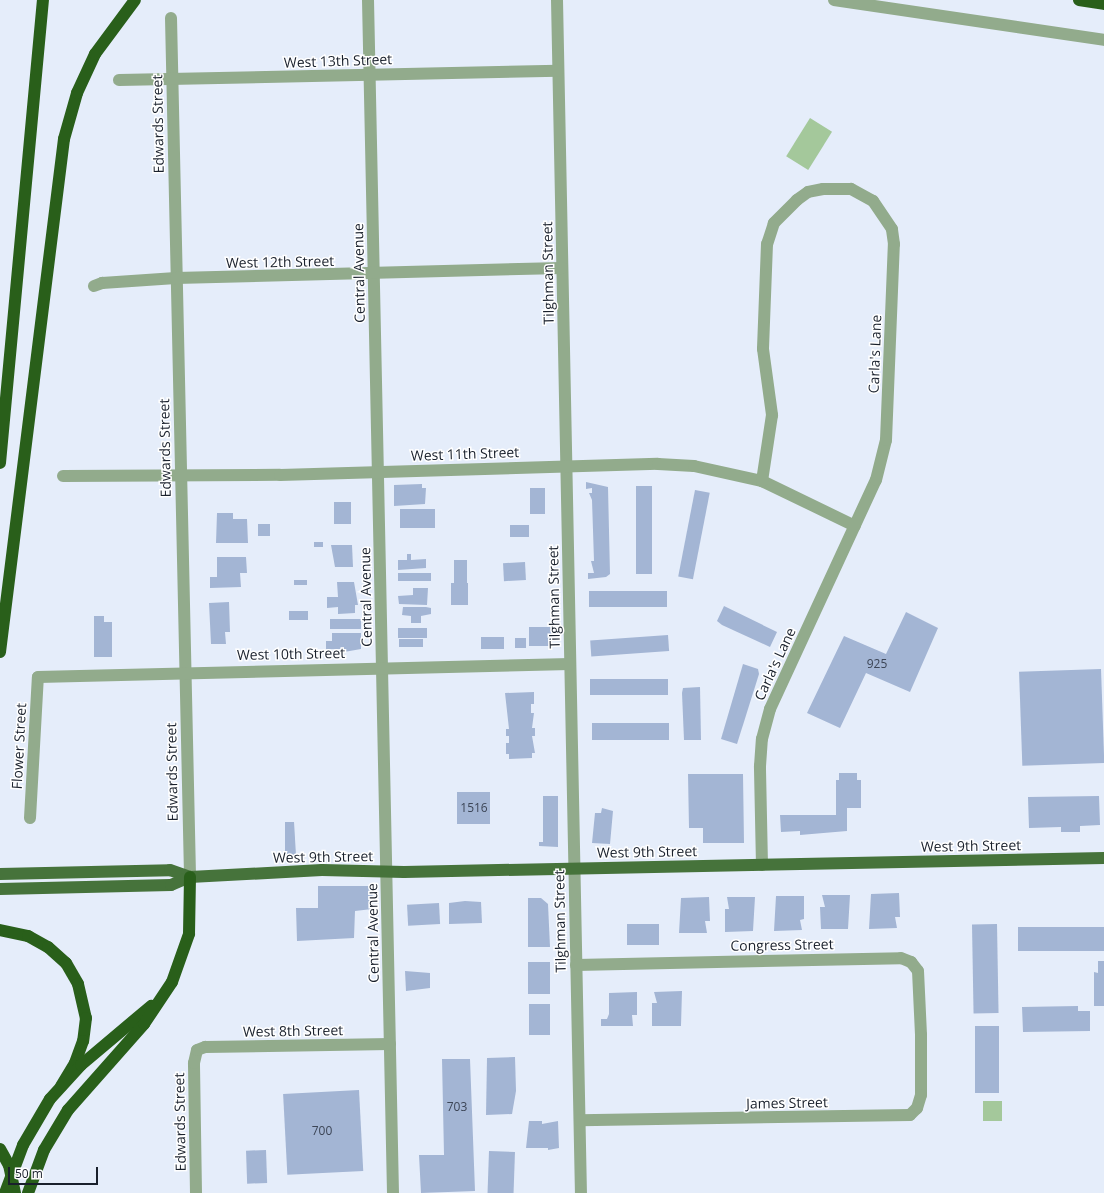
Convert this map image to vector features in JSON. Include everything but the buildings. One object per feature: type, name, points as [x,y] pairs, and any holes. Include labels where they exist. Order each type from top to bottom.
[{"type":"highway","points":[[0,463],[43,0]]},
{"type":"highway","points":[[0,652],[64,139],[77,93],[95,54],[135,0]]},
{"type":"highway","points":[[1079,0],[1104,4]]},
{"type":"highway","points":[[28,1193],[44,1150],[68,1110],[141,1028],[167,992],[186,947],[190,921],[190,877]]},
{"type":"highway","points":[[0,930],[28,936],[48,947],[66,964],[78,984],[86,1018],[84,1041],[75,1063],[61,1086]]},
{"type":"highway","points":[[5,1193],[23,1145],[50,1099],[81,1065],[167,992]]},
{"type":"highway","points":[[0,1150],[9,1165],[16,1193]]},
{"type":"main road","name":"West 9th Street","points":[[0,874],[170,870],[190,877],[309,871],[574,869],[1104,858]]},
{"type":"main road","name":"West 9th Street","points":[[0,889],[171,886],[190,877]]},
{"type":"street","name":"Central Avenue","points":[[368,0],[393,1193]]},
{"type":"street","name":"Tilghman Street","points":[[557,0],[581,1193]]},
{"type":"street","points":[[834,0],[1012,28],[1104,40]]},
{"type":"street","name":"Edwards Street","points":[[171,18],[190,877]]},
{"type":"street","name":"West 13th Street","points":[[119,80],[558,71]]},
{"type":"street","name":"Carla's Lane","points":[[762,481],[772,416],[763,349],[767,244],[774,223],[802,196],[823,189],[851,189],[873,201],[886,215],[894,244],[886,440],[876,480],[770,709],[762,739],[760,766],[762,865]]},
{"type":"street","name":"West 12th Street","points":[[94,286],[102,283],[176,278],[374,275],[562,268]]},
{"type":"street","name":"West 11th Street","points":[[63,476],[378,471],[566,465],[694,466],[762,481],[856,526]]},
{"type":"street","name":"West 10th Street","points":[[38,677],[382,667],[570,664]]},
{"type":"street","name":"Flower Street","points":[[30,818],[38,677]]},
{"type":"street","name":"Congress Street","points":[[576,965],[901,958],[911,962],[918,971],[921,1035]]},
{"type":"street","name":"James Street","points":[[580,1120],[904,1117],[914,1112],[920,1103],[921,1035]]},
{"type":"street","name":"West 8th Street","points":[[197,1050],[205,1047],[390,1044]]},
{"type":"street","name":"Edwards Street","points":[[196,1193],[194,1063],[197,1050]]},
{"type":"green space","points":[[810,118],[832,132],[808,170],[786,156]]},
{"type":"green space","points":[[983,1101],[1002,1101],[1002,1121],[983,1121]]}]
